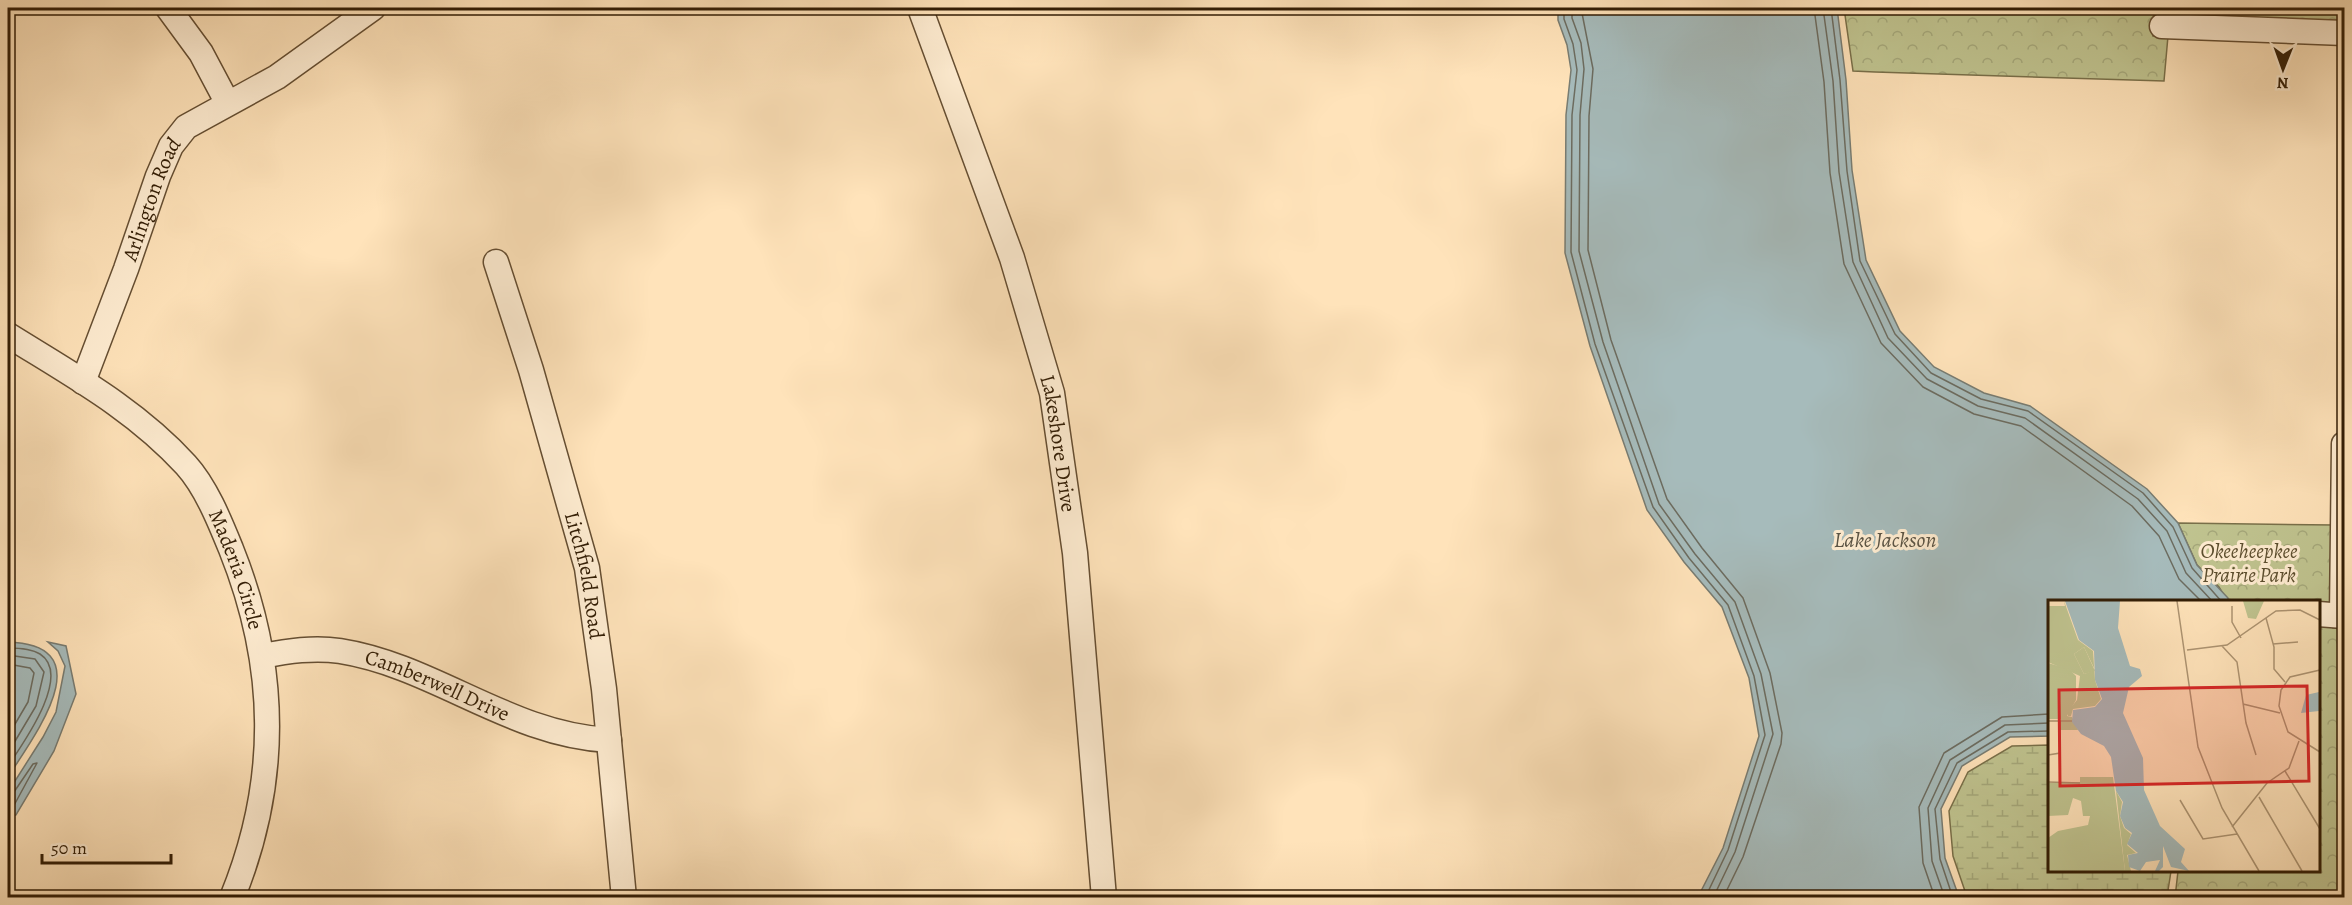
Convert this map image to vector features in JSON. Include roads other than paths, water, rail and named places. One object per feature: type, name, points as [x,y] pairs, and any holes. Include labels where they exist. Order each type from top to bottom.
[{"type":"street","points":[[168,8],[201,53],[227,102]]},
{"type":"street","name":"Arlington Road","points":[[83,382],[171,146],[186,127],[227,102],[277,77],[373,8]]},
{"type":"street","name":"Lakeshore Drive","points":[[920,8],[1012,258],[1052,393],[1075,553],[1104,897]]},
{"type":"street","points":[[2162,26],[2344,33]]},
{"type":"street","name":"Litchfield Road","points":[[496,262],[531,370],[588,568],[609,740],[624,897]]},
{"type":"street","name":"Maderia Circle","points":[[8,335],[127,410],[162,439],[189,468],[224,533],[237,565],[262,656],[268,716],[262,796],[253,840],[231,897]]},
{"type":"street","points":[[2319,614],[2343,616],[2344,444]]},
{"type":"street","name":"Camberwell Drive","points":[[262,656],[314,649],[351,654],[405,671],[540,729],[567,736],[609,740]]},
{"type":"water","name":"Lake Jackson","points":[[1558,8],[1837,8],[1846,80],[1852,170],[1866,260],[1900,331],[1934,367],[1984,393],[2030,406],[2147,489],[2178,523],[2197,565],[2228,598],[2228,600],[2048,600],[2048,736],[2010,737],[1962,766],[1941,809],[1945,858],[1959,897],[1698,897],[1723,848],[1759,736],[1749,678],[1722,607],[1684,562],[1647,510],[1590,346],[1565,253],[1566,115],[1571,70],[1567,45],[1558,20]]},
{"type":"water","points":[[8,642],[37,647],[52,659],[57,675],[54,695],[45,717],[8,777]]},
{"type":"water","points":[[48,642],[66,646],[76,694],[54,751],[16,815],[8,818],[8,792],[56,712],[65,666],[58,651]]},
{"type":"park label","name":"Okeeheepkee Prairie Park","points":[[2249,563]]}]
